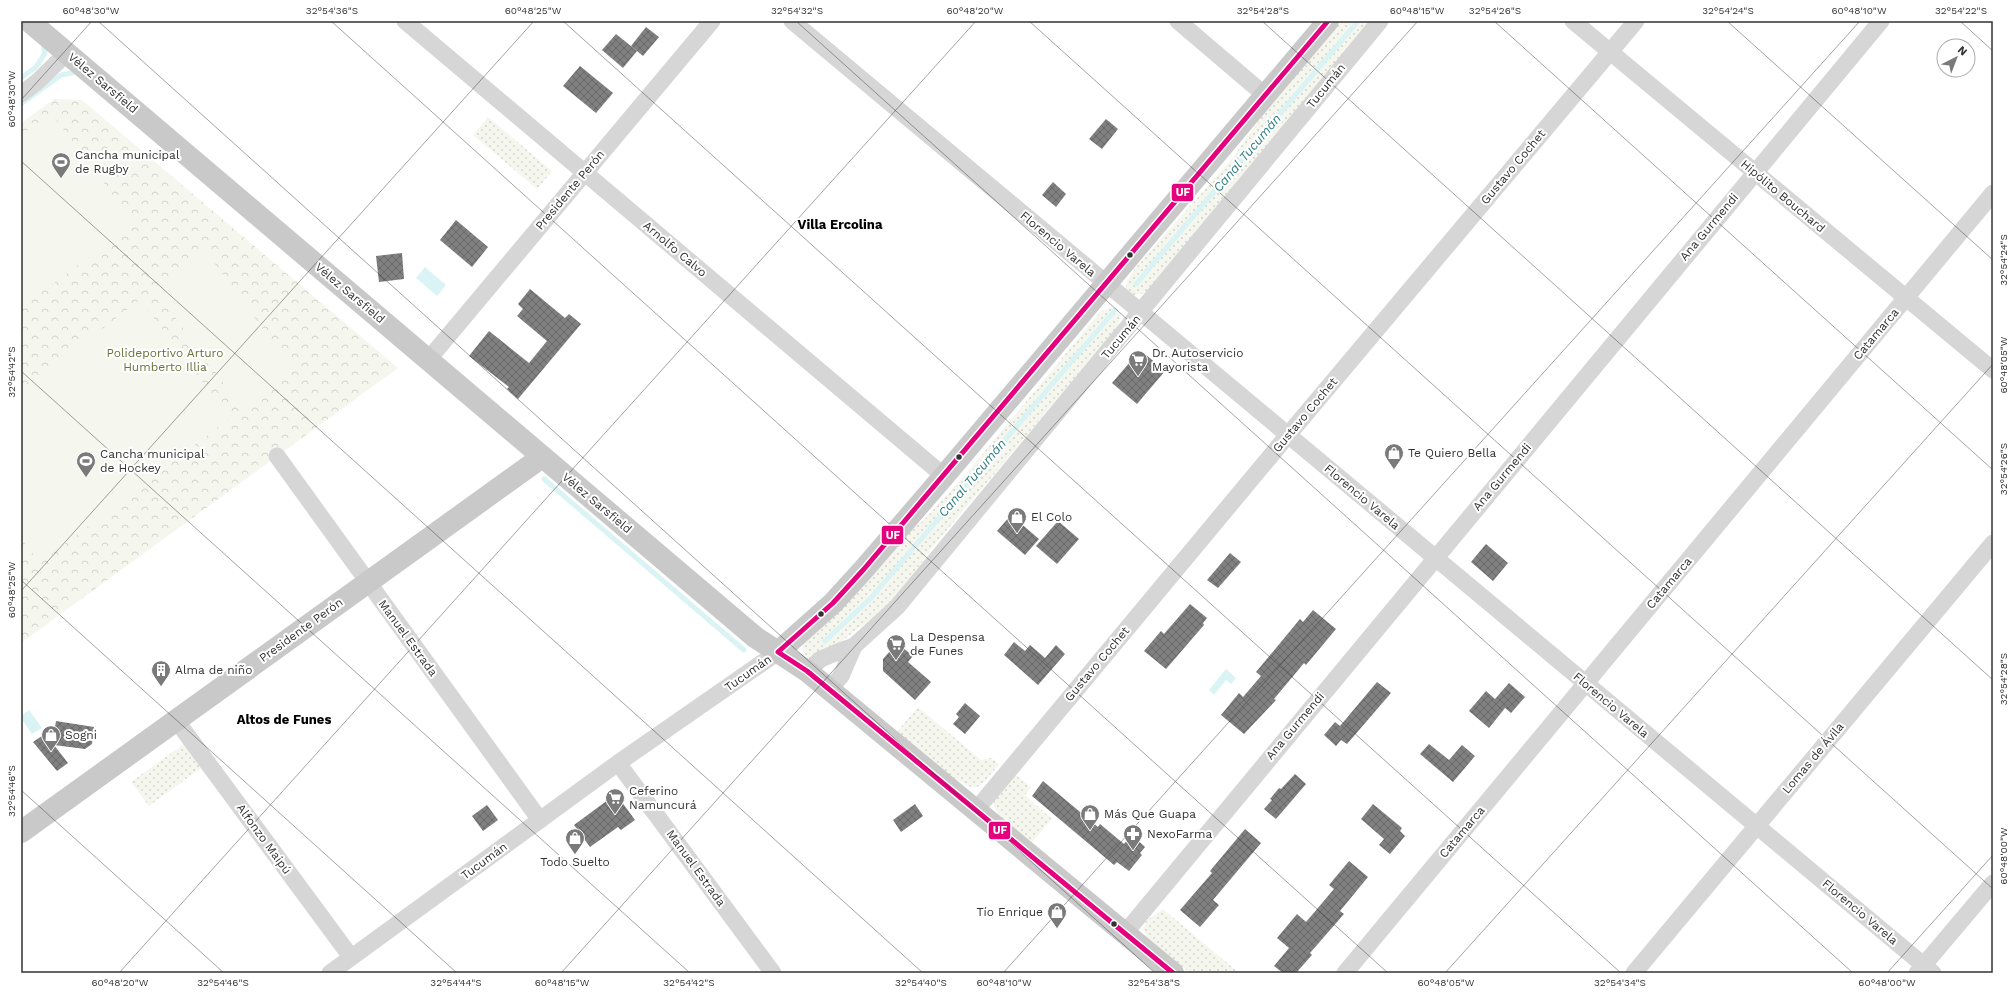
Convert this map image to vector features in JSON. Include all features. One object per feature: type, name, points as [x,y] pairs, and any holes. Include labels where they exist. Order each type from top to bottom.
[{"type":"main road","name":"Vélez Sarsfield","points":[[29,21],[755,637],[807,670],[1173,973]]},
{"type":"main road","name":"Tucumán","points":[[778,652],[833,602],[944,476],[1328,21]]},
{"type":"main road","name":"Presidente Perón","points":[[21,832],[542,457]]},
{"type":"street","name":"Arnolfo Calvo","points":[[405,21],[944,476]]},
{"type":"street","name":"Presidente Perón","points":[[428,360],[712,21]]},
{"type":"street","name":"Florencio Varela","points":[[792,21],[1757,826],[1925,970]]},
{"type":"street","points":[[1178,21],[1266,96]]},
{"type":"street","name":"Tucumán","points":[[830,689],[841,676],[854,646],[898,607],[1380,21]]},
{"type":"street","name":"Hipólito Bouchard","points":[[1573,21],[1993,370]]},
{"type":"street","name":"Gustavo Cochet","points":[[976,810],[1288,435],[1636,21]]},
{"type":"street","name":"Ana Gurmendi","points":[[1125,933],[1881,21]]},
{"type":"street","points":[[21,94],[38,82],[67,53]]},
{"type":"street","name":"Catamarca","points":[[1344,973],[1993,193]]},
{"type":"street","name":"Manuel Estrada","points":[[276,456],[540,820]]},
{"type":"street","name":"Lomas de Ávila","points":[[1634,973],[1993,543]]},
{"type":"street","name":"Tucumán","points":[[807,670],[822,659],[840,650],[854,646]]},
{"type":"street","name":"Tucumán","points":[[330,973],[618,763],[778,652]]},
{"type":"street","name":"Alfonzo Maipú","points":[[176,720],[352,957]]},
{"type":"street","name":"Manuel Estrada","points":[[618,763],[773,973]]},
{"type":"street","points":[[1925,970],[1993,883]]},
{"type":"green space","points":[[1341,21],[1371,21],[1145,293],[1131,296],[1126,288],[1127,281],[1137,266],[1231,160],[1268,108]]},
{"type":"green space","name":"Polideportivo Arturo Humberto Illia","points":[[54,99],[82,100],[398,368],[21,643],[21,123]]},
{"type":"green space","name":"Cancha municipal de Rugby","points":[[51,113],[134,223],[21,308],[21,135]]},
{"type":"green space","points":[[488,117],[552,171],[537,189],[473,135]]},
{"type":"green space","points":[[206,252],[294,371],[243,409],[155,290]]},
{"type":"green space","name":"Cancha municipal de Hockey","points":[[140,300],[230,418],[40,563],[21,538],[21,391]]},
{"type":"green space","points":[[1110,308],[1117,309],[1121,314],[1119,323],[1113,333],[931,549],[908,582],[886,608],[827,652],[814,659],[807,656],[803,651],[802,646],[807,639],[911,528],[923,521],[966,474],[1101,311]]},
{"type":"green space","points":[[918,707],[981,760],[991,758],[999,764],[983,783],[977,787],[960,782],[897,732]]},
{"type":"green space","points":[[184,744],[201,768],[149,806],[131,782]]},
{"type":"green space","points":[[1016,775],[1031,787],[1025,795],[1052,819],[1032,842],[1002,818],[994,806],[995,798]]},
{"type":"green space","points":[[1163,909],[1239,973],[1190,973],[1147,938],[1143,929],[1146,921]]},
{"type":"water","points":[[425,267],[446,285],[437,296],[416,278]]},
{"type":"water","points":[[1226,669],[1236,678],[1231,684],[1226,680],[1214,695],[1209,690]]},
{"type":"water","points":[[29,710],[42,728],[32,734],[21,718],[21,716]]},
{"type":"building","points":[[646,27],[659,37],[643,56],[631,46]]},
{"type":"building","points":[[616,34],[637,51],[623,68],[602,50]]},
{"type":"building","points":[[580,66],[613,93],[596,113],[563,86]]},
{"type":"building","points":[[1106,119],[1118,129],[1102,149],[1089,139]]},
{"type":"building","points":[[1053,182],[1066,194],[1056,207],[1042,195]]},
{"type":"building","points":[[456,220],[488,247],[472,267],[440,240]]},
{"type":"building","points":[[402,253],[404,279],[379,282],[376,256]]},
{"type":"building","points":[[530,289],[565,318],[569,314],[581,324],[518,399],[507,389],[509,387],[469,356],[489,331],[529,363],[547,341],[517,316],[523,309],[518,304]]},
{"type":"building","name":"Dr. Autoservicio Mayorista","points":[[1145,354],[1165,371],[1137,404],[1112,383],[1136,355]]},
{"type":"building","name":"El Colo","points":[[1011,515],[1039,539],[1025,555],[997,531]]},
{"type":"building","points":[[1058,521],[1079,539],[1057,564],[1036,546]]},
{"type":"building","points":[[1486,544],[1508,563],[1493,581],[1471,562]]},
{"type":"building","points":[[1230,553],[1241,562],[1218,588],[1207,580]]},
{"type":"building","points":[[1190,604],[1207,618],[1203,623],[1204,625],[1166,669],[1144,651],[1161,631],[1164,634]]},
{"type":"building","points":[[1313,610],[1336,629],[1306,665],[1304,663],[1274,699],[1276,700],[1244,734],[1221,715],[1239,693],[1243,697],[1261,676],[1256,672],[1300,619],[1303,622]]},
{"type":"building","points":[[1014,642],[1025,651],[1030,645],[1045,658],[1056,645],[1065,654],[1038,685],[1004,655]]},
{"type":"building","points":[[897,643],[913,656],[908,662],[931,682],[915,700],[883,671],[883,659]]},
{"type":"building","points":[[1377,682],[1391,693],[1347,744],[1341,740],[1336,746],[1324,735],[1335,722],[1340,726]]},
{"type":"building","points":[[1509,683],[1525,697],[1511,713],[1505,708],[1489,728],[1469,711],[1486,691],[1495,699]]},
{"type":"building","points":[[965,703],[980,716],[965,734],[953,724],[959,717],[956,714]]},
{"type":"building","points":[[56,721],[94,727],[92,744],[85,749],[54,745],[68,763],[57,771],[33,742],[55,727]]},
{"type":"building","points":[[1429,744],[1449,760],[1462,745],[1475,756],[1453,782],[1420,754]]},
{"type":"building","points":[[1295,774],[1306,784],[1276,819],[1264,809],[1272,800],[1270,799],[1279,788],[1281,789]]},
{"type":"building","points":[[1043,781],[1098,827],[1100,824],[1124,844],[1132,835],[1145,847],[1140,853],[1142,855],[1129,871],[1117,862],[1114,865],[1032,796]]},
{"type":"building","points":[[616,794],[635,820],[621,830],[618,827],[590,847],[574,825]]},
{"type":"building","points":[[915,804],[923,816],[901,832],[893,820]]},
{"type":"building","points":[[1373,804],[1402,828],[1400,831],[1405,836],[1390,854],[1379,845],[1384,839],[1361,819]]},
{"type":"building","points":[[487,805],[498,820],[483,831],[472,816]]},
{"type":"building","points":[[1245,829],[1261,843],[1213,900],[1219,905],[1200,927],[1180,910],[1212,873],[1210,871]]},
{"type":"building","points":[[1349,861],[1368,877],[1340,911],[1344,914],[1310,953],[1312,955],[1296,973],[1283,973],[1274,966],[1289,948],[1277,938],[1297,914],[1306,922],[1334,889],[1329,885]]},
{"type":"waterway","name":"Canal Tucumán","points":[[1136,284],[1358,21]]},
{"type":"waterway","points":[[21,78],[36,67],[45,53],[43,43]]},
{"type":"waterway","points":[[21,104],[61,75],[72,73]]},
{"type":"waterway","name":"Canal Tucumán","points":[[825,641],[871,598],[1115,310]]},
{"type":"waterway","points":[[544,479],[744,650]]},
{"type":"transit line","name":"UF","points":[[1173,973],[807,671],[778,652],[833,603],[864,569],[1328,21]]},
{"type":"place","name":"Cancha municipal de Rugby","points":[[61,179]]},
{"type":"place","name":"Dr. Autoservicio Mayorista","points":[[1138,377]]},
{"type":"place","name":"Te Quiero Bella","points":[[1394,470]]},
{"type":"place","name":"Cancha municipal de Hockey","points":[[86,478]]},
{"type":"place","name":"El Colo","points":[[1017,534]]},
{"type":"place","name":"La Despensa de Funes","points":[[896,661]]},
{"type":"place","name":"Alma de niño","points":[[161,687]]},
{"type":"place","name":"Sogni","points":[[51,752]]},
{"type":"place","name":"Ceferino Namuncurá","points":[[615,815]]},
{"type":"place","name":"Más Que Guapa","points":[[1090,831]]},
{"type":"place","name":"NexoFarma","points":[[1133,851]]},
{"type":"place","name":"Todo Suelto","points":[[575,855]]},
{"type":"place","name":"Tío Enrique","points":[[1057,929]]},
{"type":"district","name":"Villa Ercolina","points":[[840,224]]},
{"type":"district","name":"Altos de Funes","points":[[284,719]]}]
